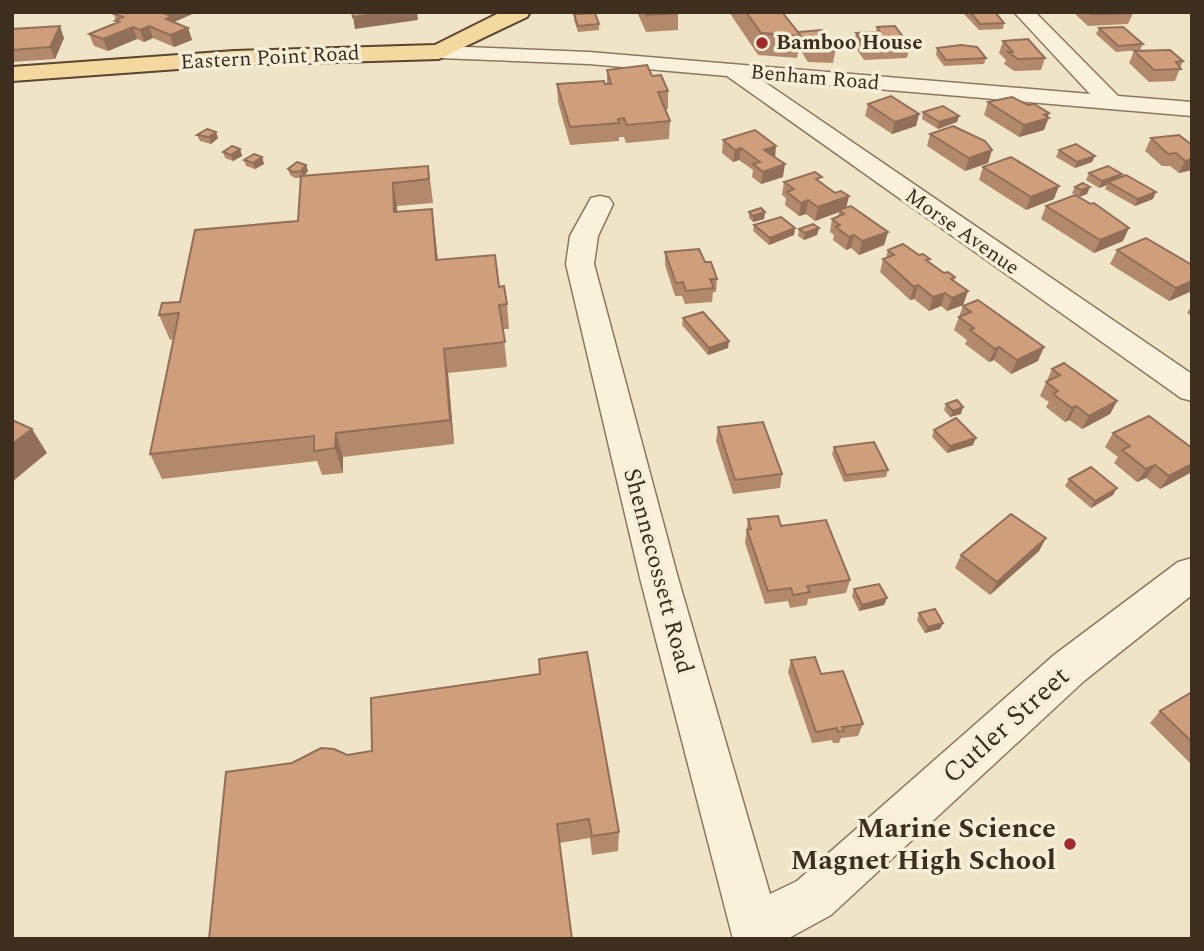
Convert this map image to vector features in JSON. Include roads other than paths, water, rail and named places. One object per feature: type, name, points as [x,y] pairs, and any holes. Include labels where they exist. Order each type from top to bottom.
[{"type":"main road","name":"Eastern Point Road","points":[[12,74],[258,57],[439,52],[519,12]]},
{"type":"street","points":[[1024,12],[1112,103]]},
{"type":"street","name":"Benham Road","points":[[439,52],[589,58],[1192,109]]},
{"type":"street","name":"Morse Avenue","points":[[734,71],[1192,390]]},
{"type":"street","name":"Shennecossett Road","points":[[600,204],[584,236],[580,264],[656,566],[757,934]]},
{"type":"street","name":"Cutler Street","points":[[757,934],[814,898],[1069,668],[1192,573]]},
{"type":"place","name":"Bamboo House","points":[[762,43]]},
{"type":"place","name":"Marine Science Magnet High School","points":[[1070,844]]}]
